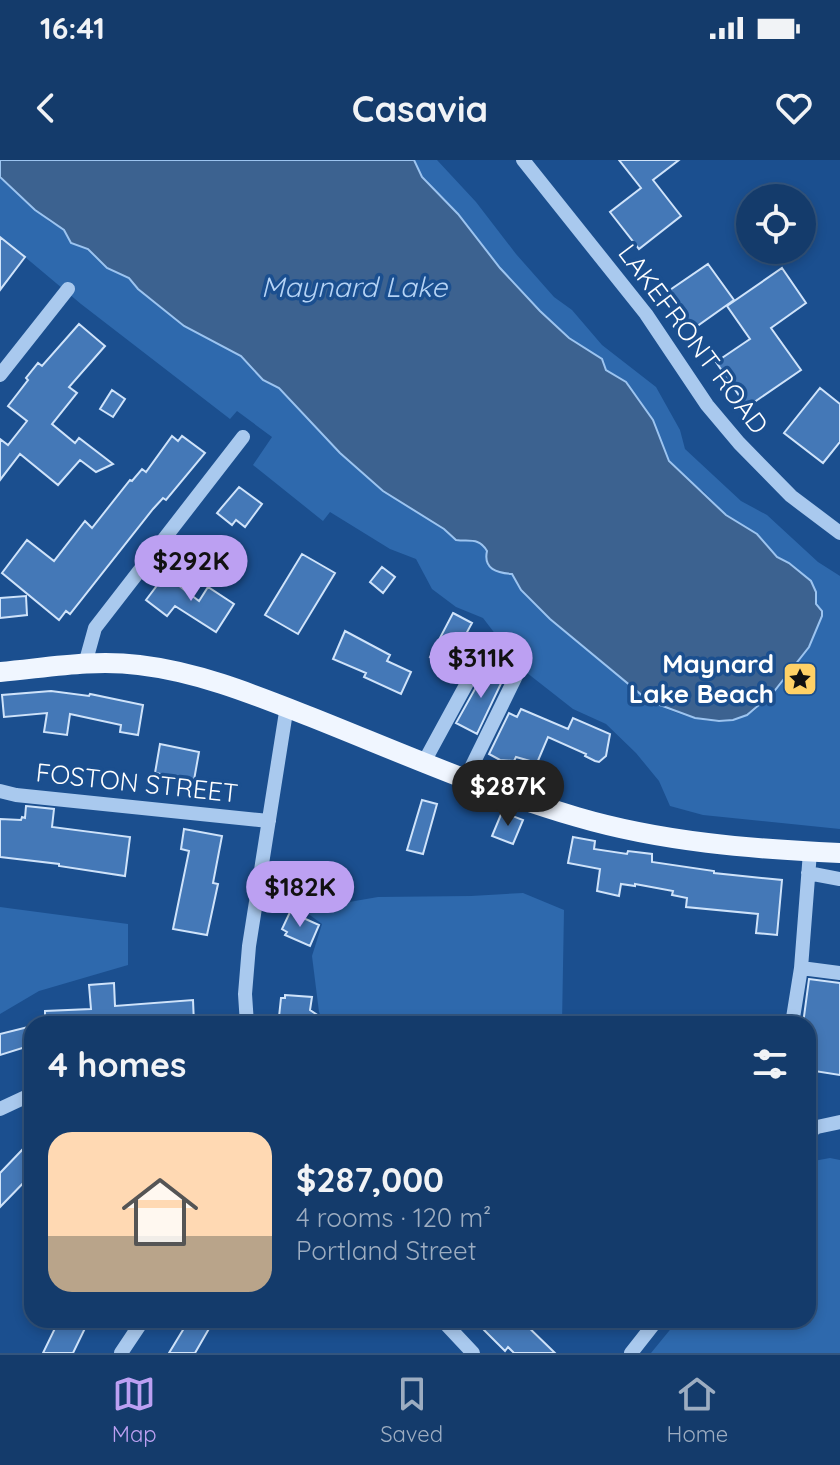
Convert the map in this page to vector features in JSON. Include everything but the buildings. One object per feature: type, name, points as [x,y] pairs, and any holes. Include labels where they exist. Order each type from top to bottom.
[{"type":"main road","points":[[0,672],[85,664],[139,665],[172,671],[234,687],[529,802],[635,832],[760,849],[840,853]]},
{"type":"street","name":"LAKEFRONT ROAD","points":[[523,160],[646,314],[707,405],[791,496],[840,533]]},
{"type":"street","points":[[0,375],[68,289]]},
{"type":"street","points":[[85,664],[95,628],[243,437]]},
{"type":"street","points":[[424,762],[485,650],[518,672],[466,778]]},
{"type":"street","points":[[246,1016],[249,946],[286,712],[281,706]]},
{"type":"street","name":"FOSTON STREET","points":[[0,791],[269,821]]},
{"type":"street","points":[[793,1016],[801,968],[810,852]]},
{"type":"street","points":[[808,873],[840,879]]},
{"type":"street","points":[[801,968],[840,973]]},
{"type":"street","points":[[0,1109],[24,1098]]},
{"type":"street","points":[[816,1128],[840,1122]]},
{"type":"street","points":[[121,1353],[138,1328]]},
{"type":"street","points":[[450,1328],[473,1353]]},
{"type":"street","points":[[631,1353],[651,1328]]},
{"type":"shaded area","points":[[414,160],[437,160],[554,297],[572,310],[602,345],[656,387],[680,430],[685,449],[741,501],[767,515],[818,562],[840,576],[840,829],[703,815],[670,806],[659,781],[636,753],[606,724],[573,709],[522,669],[483,618],[456,607],[432,589],[416,559],[390,549],[330,512],[323,521],[253,465],[272,437],[237,411],[230,419],[81,304],[0,236],[0,177],[50,222],[64,229],[71,243],[88,249],[112,270],[129,278],[184,326],[241,356],[263,380],[278,388],[340,453],[385,492],[456,540],[483,544],[487,551],[487,565],[502,573],[512,573],[521,590],[542,612],[641,695],[670,710],[700,719],[729,721],[750,713],[788,674],[811,642],[820,614],[816,592],[751,530],[726,515],[703,491],[690,484],[666,456],[653,420],[625,381],[606,370],[604,361],[569,338],[540,311],[500,268],[458,214],[422,177]]},
{"type":"shaded area","points":[[523,893],[564,910],[562,1016],[321,1016],[312,956],[322,924],[303,910],[378,897]]},
{"type":"shaded area","points":[[0,907],[128,924],[128,965],[39,991],[0,1014]]},
{"type":"shaded area","points":[[840,1160],[840,1353],[651,1353],[671,1328],[816,1328],[816,1161]]},
{"type":"water","name":"Maynard Lake","points":[[0,160],[414,160],[422,177],[458,214],[500,268],[540,311],[569,338],[602,359],[606,370],[626,382],[653,420],[669,461],[726,515],[757,534],[777,557],[811,581],[822,616],[809,647],[772,694],[747,715],[733,720],[695,718],[649,701],[550,619],[521,590],[512,574],[496,571],[489,566],[487,551],[481,544],[456,540],[444,529],[383,491],[340,453],[279,388],[263,380],[241,356],[184,326],[129,278],[107,268],[88,249],[71,243],[64,230],[35,210],[0,177]]},
{"type":"place","name":"Maynard Lake Beach","points":[[800,679]]}]
